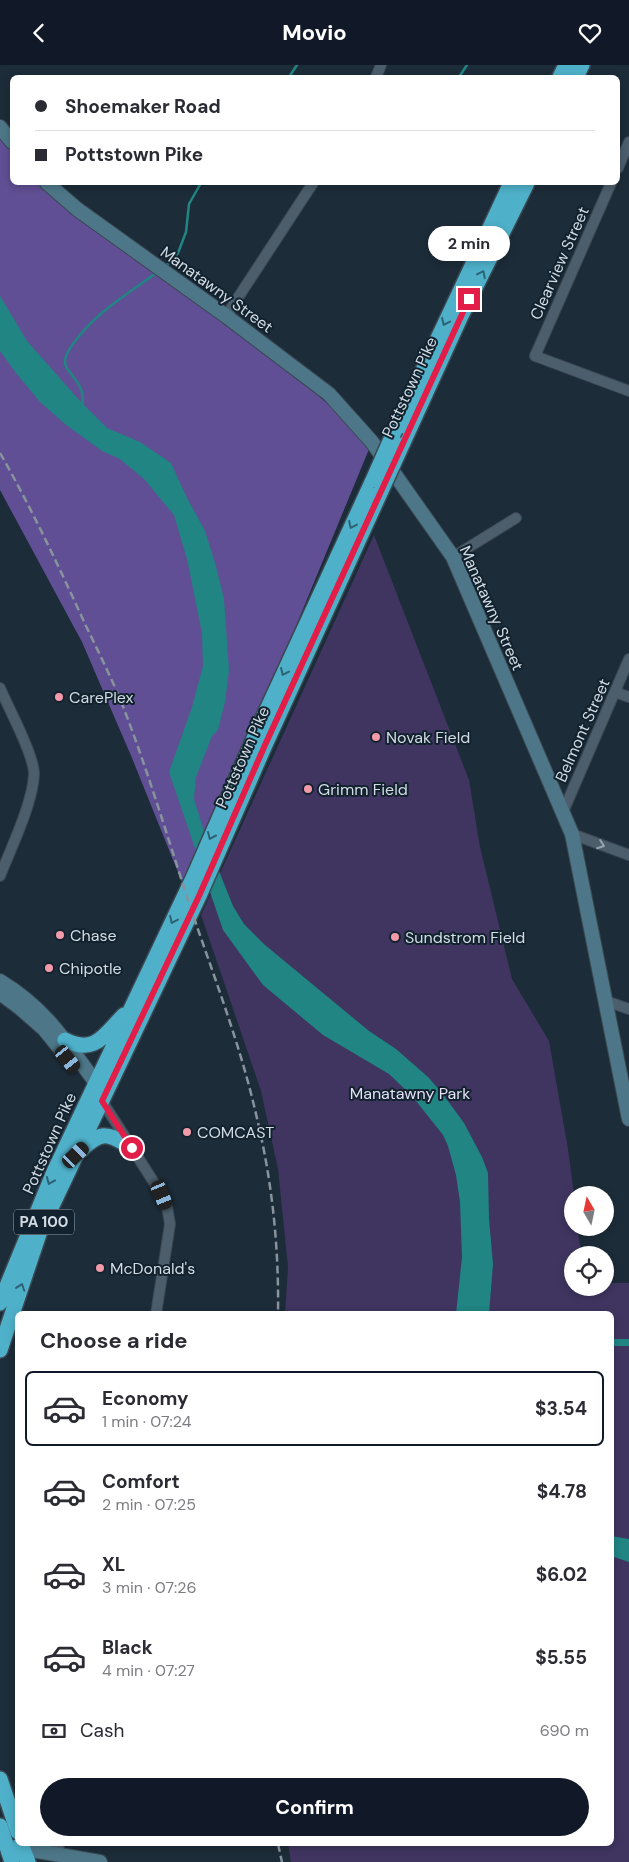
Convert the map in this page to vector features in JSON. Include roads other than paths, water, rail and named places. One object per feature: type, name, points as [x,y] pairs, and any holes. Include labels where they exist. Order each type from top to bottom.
[{"type":"highway","name":"Pottstown Pike","points":[[0,1303],[52,1174],[199,896],[377,486],[395,429],[510,185]]},
{"type":"highway","name":"Pottstown Pike","points":[[0,1350],[40,1231],[76,1155],[97,1091],[132,1007],[194,876],[259,727],[377,486],[402,445],[461,316],[526,185]]},
{"type":"highway","points":[[65,1040],[78,1046],[87,1046],[97,1042],[132,1007]]},
{"type":"highway","points":[[76,1155],[91,1140],[106,1135],[115,1137],[132,1148]]},
{"type":"highway","points":[[0,1779],[15,1820]]},
{"type":"highway","points":[[0,1826],[14,1854]]},
{"type":"street","points":[[0,127],[10,140]]},
{"type":"street","points":[[620,163],[629,142]]},
{"type":"street","name":"Manatawny Street","points":[[49,185],[77,209],[226,316],[329,394],[372,442],[453,557],[572,835],[629,1119]]},
{"type":"street","points":[[226,316],[312,185]]},
{"type":"street","name":"Clearview Street","points":[[610,185],[535,356],[629,389]]},
{"type":"street","points":[[453,557],[516,517]]},
{"type":"street","name":"Belmont Street","points":[[563,812],[629,659]]},
{"type":"street","points":[[0,688],[30,756],[34,773],[30,797],[0,876]]},
{"type":"street","points":[[615,692],[629,697]]},
{"type":"street","points":[[572,835],[629,855]]},
{"type":"street","points":[[0,981],[30,1002],[50,1021],[65,1040],[162,1195],[167,1207],[170,1224],[156,1311]]},
{"type":"street","points":[[0,993],[44,1029],[97,1091]]},
{"type":"street","points":[[606,1001],[629,1009]]},
{"type":"street","points":[[14,1854],[59,1849],[100,1862]]},
{"type":"waterway","points":[[290,75],[297,65]]},
{"type":"waterway","points":[[460,75],[467,65]]},
{"type":"waterway","points":[[165,266],[178,253],[186,232],[189,204],[200,185]]},
{"type":"waterway","points":[[82,405],[83,397],[81,390],[65,365],[69,350],[94,320],[156,273]]},
{"type":"railway","points":[[0,453],[45,538],[124,709],[234,1036],[250,1088],[262,1139],[270,1188],[276,1238],[278,1311]]},
{"type":"railway","points":[[278,1846],[282,1862]]},
{"type":"place","name":"CarePlex","points":[[59,697]]},
{"type":"place","name":"Novak Field","points":[[376,737]]},
{"type":"place","name":"Grimm Field","points":[[308,789]]},
{"type":"place","name":"Chase","points":[[60,935]]},
{"type":"place","name":"Sundstrom Field","points":[[395,937]]},
{"type":"place","name":"Chipotle","points":[[49,968]]},
{"type":"place","name":"COMCAST","points":[[187,1132]]},
{"type":"place","name":"McDonald's","points":[[100,1268]]},
{"type":"park label","name":"Manatawny Park","points":[[410,1093]]}]
